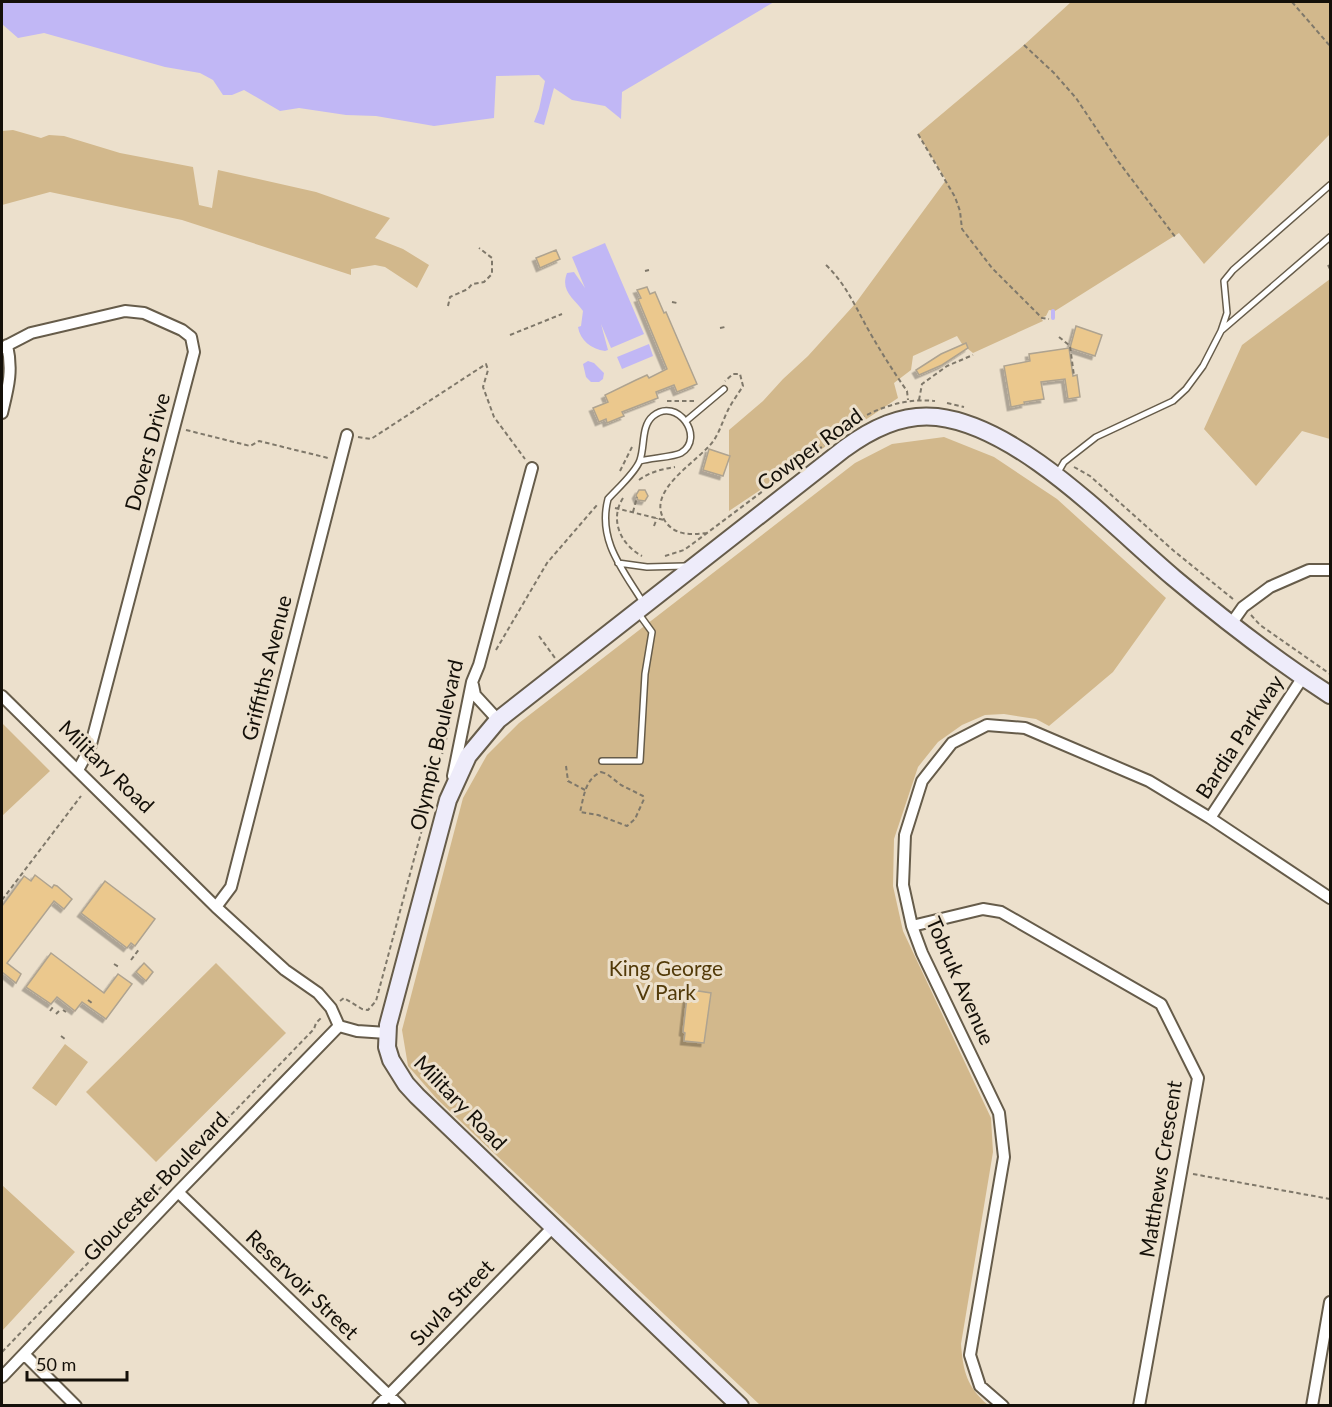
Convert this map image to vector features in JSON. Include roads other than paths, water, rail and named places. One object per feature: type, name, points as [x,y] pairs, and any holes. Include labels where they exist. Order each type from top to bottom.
[{"type":"main road","name":"Cowper Road","points":[[448,800],[468,756],[498,720],[844,449],[883,425],[899,420],[935,417],[970,425],[1006,443],[1056,476],[1231,624],[1330,696]]},
{"type":"main road","name":"Olympic Boulevard","points":[[387,1033],[448,800]]},
{"type":"main road","name":"Military Road","points":[[387,1033],[387,1047],[391,1060],[406,1084],[740,1406]]},
{"type":"street","name":"Dovers Drive","points":[[4,346],[31,333],[125,311],[144,313],[182,330],[191,337],[194,352],[90,748],[78,770]]},
{"type":"street","points":[[2,413],[10,379],[10,358],[4,346]]},
{"type":"street","name":"Griffiths Avenue","points":[[216,906],[231,887],[347,435]]},
{"type":"street","name":"Olympic Boulevard","points":[[448,800],[472,682],[479,664],[532,468]]},
{"type":"street","points":[[1231,624],[1243,607],[1270,586],[1309,570],[1330,570]]},
{"type":"street","name":"Bardia Parkway","points":[[1210,818],[1303,677]]},
{"type":"street","points":[[472,682],[475,695],[498,720]]},
{"type":"street","name":"Military Road","points":[[2,696],[216,906],[285,970],[318,993],[331,1008],[339,1026]]},
{"type":"street","name":"Tobruk Avenue","points":[[1003,1406],[980,1386],[970,1355],[1004,1157],[999,1113],[922,953],[912,926],[903,885],[905,835],[922,781],[952,743],[987,725],[1025,729],[1149,781],[1210,818],[1330,898]]},
{"type":"street","name":"Matthews Crescent","points":[[912,926],[983,909],[1001,912],[1161,1004],[1198,1078],[1139,1406]]},
{"type":"street","points":[[339,1026],[357,1031],[387,1033]]},
{"type":"street","name":"Gloucester Boulevard","points":[[2,1377],[339,1026]]},
{"type":"street","name":"Reservoir Street","points":[[178,1192],[400,1406]]},
{"type":"street","name":"Suvla Street","points":[[378,1406],[553,1227]]},
{"type":"street","points":[[1312,1406],[1330,1302]]},
{"type":"street","points":[[24,1354],[76,1406]]},
{"type":"lane","points":[[1056,476],[1064,462],[1096,437],[1173,401],[1186,389],[1203,366],[1221,331],[1227,313],[1224,281],[1233,270],[1330,185]]},
{"type":"lane","points":[[1221,331],[1330,237]]},
{"type":"lane","points":[[686,421],[724,389]]},
{"type":"lane","points":[[602,761],[640,761],[645,674],[652,632],[609,548],[605,522],[606,507],[608,500],[640,460],[646,427],[652,416],[658,412],[672,412],[686,421],[690,438],[682,453],[673,457],[640,460]]},
{"type":"lane","points":[[618,563],[647,567],[696,566]]},
{"type":"waterway","points":[[1053,311],[1053,318]]},
{"type":"park label","name":"King George V Park","points":[[666,981]]}]
